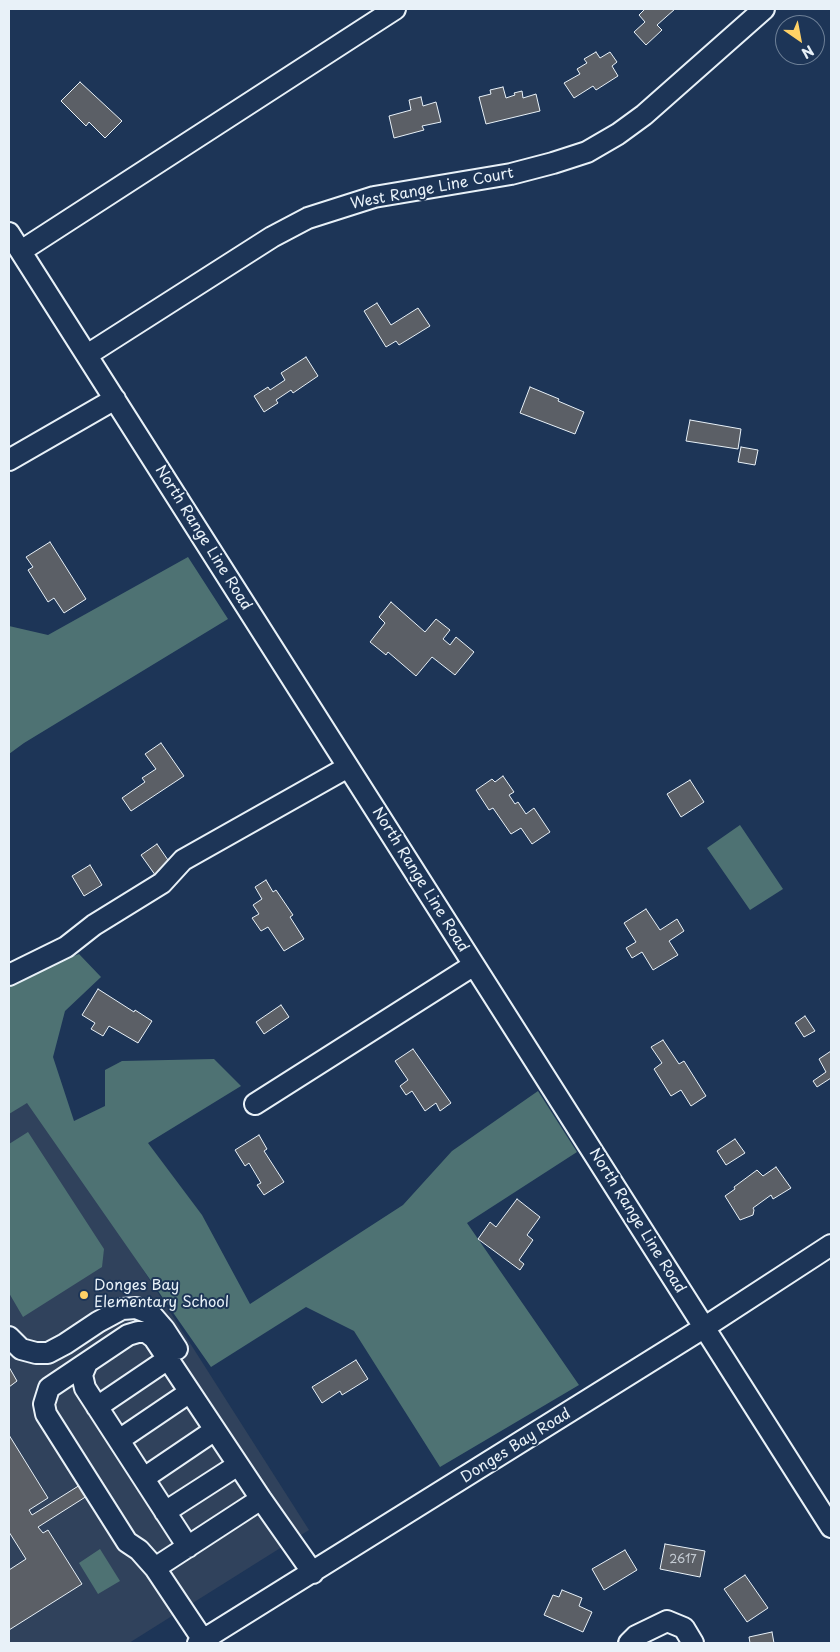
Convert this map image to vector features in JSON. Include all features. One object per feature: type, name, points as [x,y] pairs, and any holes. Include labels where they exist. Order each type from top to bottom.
[{"type":"street","points":[[21,251],[395,9]]},
{"type":"street","name":"West Range Line Court","points":[[87,355],[272,237],[308,218],[374,197],[511,174],[587,152],[618,134],[644,115],[764,9]]},
{"type":"street","name":"North Range Line Road","points":[[9,233],[831,1527]]},
{"type":"street","points":[[9,460],[115,399]]},
{"type":"street","points":[[9,975],[66,947],[94,925],[162,883],[183,860],[348,767]]},
{"type":"street","points":[[255,1104],[474,965]]},
{"type":"street","name":"Donges Bay Road","points":[[208,1640],[704,1327],[831,1244]]},
{"type":"street","points":[[9,1337],[21,1349],[36,1353],[48,1352],[65,1344],[122,1309],[136,1308],[151,1314],[164,1329],[317,1570]]},
{"type":"street","points":[[208,1640],[155,1568],[139,1550],[127,1542],[46,1414],[44,1404],[49,1388],[128,1335],[146,1332],[154,1338],[261,1499],[317,1570]]},
{"type":"street","points":[[97,1407],[168,1359]]},
{"type":"street","points":[[87,1363],[82,1375],[86,1388],[188,1547]]},
{"type":"street","points":[[119,1440],[190,1392]]},
{"type":"street","points":[[144,1478],[215,1430]]},
{"type":"street","points":[[166,1512],[238,1465]]},
{"type":"street","points":[[155,1568],[261,1499]]},
{"type":"street","points":[[629,1643],[636,1636],[667,1621],[684,1628],[693,1643]]},
{"type":"shaded area","name":"Donges Bay Elementary School","points":[[9,1059],[309,1530],[129,1643],[9,1643]]},
{"type":"green space","points":[[188,557],[228,619],[9,754],[9,626],[48,635]]},
{"type":"green space","points":[[740,825],[783,889],[750,910],[707,848]]},
{"type":"green space","points":[[79,954],[101,977],[65,1011],[53,1057],[74,1121],[105,1106],[105,1070],[122,1061],[214,1059],[241,1086],[148,1143],[202,1215],[250,1304],[403,1205],[452,1151],[538,1091],[577,1152],[467,1223],[579,1385],[440,1467],[354,1331],[306,1307],[211,1367],[27,1103],[9,1114],[9,981]]},
{"type":"green space","points":[[28,1132],[104,1249],[102,1267],[23,1317],[9,1293],[9,1144]]},
{"type":"green space","points":[[100,1549],[120,1581],[98,1594],[79,1563]]},
{"type":"building","points":[[645,9],[675,9],[657,25],[662,30],[646,45],[634,32],[645,22],[639,15]]},
{"type":"building","points":[[596,52],[600,58],[610,52],[617,62],[612,66],[618,76],[596,90],[593,86],[574,98],[564,83],[580,74],[577,69],[587,63],[584,59]]},
{"type":"building","points":[[80,82],[122,121],[105,138],[89,122],[86,126],[61,101]]},
{"type":"building","points":[[503,87],[506,98],[522,91],[523,98],[536,94],[540,111],[486,124],[479,97],[491,94],[490,90]]},
{"type":"building","points":[[421,97],[423,106],[436,102],[441,122],[422,126],[424,130],[394,138],[389,116],[411,110],[409,100]]},
{"type":"building","points":[[377,303],[391,325],[418,308],[430,326],[399,345],[396,341],[386,347],[364,311]]},
{"type":"building","points":[[306,357],[318,376],[293,393],[291,390],[276,400],[278,403],[264,412],[254,396],[268,387],[270,390],[285,380],[281,373]]},
{"type":"building","points":[[530,387],[584,412],[575,434],[520,413]]},
{"type":"building","points":[[690,420],[741,429],[738,449],[686,441]]},
{"type":"building","points":[[741,447],[758,450],[755,465],[738,462]]},
{"type":"building","points":[[50,542],[86,599],[64,613],[54,598],[48,602],[28,570],[33,567],[26,557]]},
{"type":"building","points":[[391,602],[425,632],[436,619],[450,630],[443,639],[450,645],[456,637],[474,652],[455,675],[432,657],[416,676],[388,652],[386,655],[370,642],[385,623],[379,617]]},
{"type":"building","points":[[161,743],[184,776],[131,811],[122,798],[145,782],[142,778],[156,769],[145,754]]},
{"type":"building","points":[[503,776],[514,792],[509,795],[515,804],[518,802],[526,814],[534,808],[550,832],[532,844],[521,828],[511,834],[493,808],[489,810],[476,790],[492,779],[495,782]]},
{"type":"building","points":[[690,780],[704,802],[681,817],[667,794]]},
{"type":"building","points":[[157,844],[170,863],[158,879],[141,855]]},
{"type":"building","points":[[90,865],[102,885],[84,896],[72,876]]},
{"type":"building","points":[[266,880],[273,892],[276,890],[293,915],[290,917],[304,939],[284,951],[268,927],[261,931],[252,918],[259,914],[253,905],[262,899],[255,887]]},
{"type":"building","points":[[646,909],[660,930],[677,919],[684,931],[669,941],[678,955],[653,970],[642,952],[632,958],[626,948],[636,942],[624,923]]},
{"type":"building","points":[[98,989],[152,1021],[138,1043],[109,1026],[103,1036],[91,1029],[95,1023],[82,1015]]},
{"type":"building","points":[[281,1005],[289,1017],[264,1034],[256,1022]]},
{"type":"building","points":[[805,1016],[815,1031],[804,1037],[795,1023]]},
{"type":"building","points":[[663,1040],[679,1064],[684,1061],[706,1096],[691,1106],[681,1090],[671,1096],[654,1069],[662,1063],[651,1047]]},
{"type":"building","points":[[413,1049],[451,1103],[440,1111],[436,1103],[425,1111],[412,1091],[406,1095],[400,1086],[408,1080],[395,1061]]},
{"type":"building","points":[[831,1051],[831,1078],[817,1087],[813,1081],[826,1072],[819,1059]]},
{"type":"building","points":[[259,1135],[267,1149],[264,1151],[284,1182],[264,1195],[257,1185],[261,1183],[249,1163],[245,1166],[235,1150]]},
{"type":"building","points":[[735,1139],[745,1153],[726,1165],[717,1151]]},
{"type":"building","points":[[776,1167],[791,1188],[773,1199],[771,1195],[753,1208],[753,1215],[740,1220],[725,1196],[757,1170],[763,1176]]},
{"type":"building","points":[[517,1199],[540,1217],[527,1235],[533,1240],[519,1260],[524,1264],[520,1270],[478,1239],[490,1222],[496,1227]]},
{"type":"building","points":[[356,1360],[368,1379],[342,1395],[340,1391],[322,1403],[312,1387]]},
{"type":"building","points":[[9,1367],[17,1381],[9,1387]]},
{"type":"building","points":[[9,1435],[48,1498],[29,1510],[32,1515],[80,1485],[87,1496],[38,1527],[43,1533],[48,1530],[82,1584],[9,1630],[9,1570],[26,1559],[9,1532]]},
{"type":"building","points":[[665,1544],[705,1551],[700,1577],[660,1569]]},
{"type":"building","points":[[625,1550],[637,1570],[604,1590],[592,1569]]},
{"type":"building","points":[[745,1575],[768,1608],[747,1622],[724,1589]]},
{"type":"building","points":[[562,1590],[582,1598],[579,1606],[592,1612],[583,1632],[544,1615],[553,1595],[559,1597]]},
{"type":"building","points":[[772,1632],[774,1643],[750,1643],[749,1637]]},
{"type":"place","name":"Donges Bay Elementary School","points":[[84,1295]]}]
